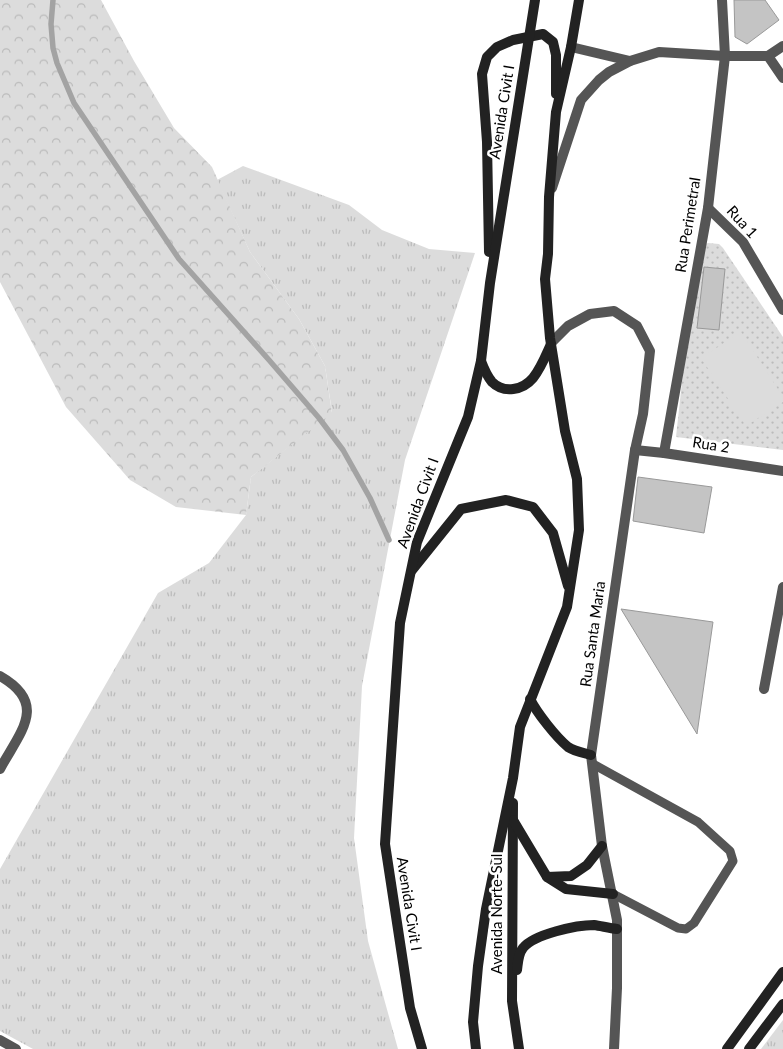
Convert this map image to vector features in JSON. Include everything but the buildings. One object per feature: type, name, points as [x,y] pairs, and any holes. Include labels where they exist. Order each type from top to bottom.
[{"type":"main road","name":"Avenida Civit I","points":[[422,1049],[410,1008],[384,844],[400,623],[417,542],[468,417],[481,362],[490,283],[535,0]]},
{"type":"main road","points":[[556,112],[571,47],[579,0]]},
{"type":"main road","points":[[476,1049],[473,1022],[478,966],[486,909],[513,778],[520,726],[567,607],[579,530],[577,479],[566,431],[551,343],[545,279],[556,112],[556,55],[553,42],[543,34],[513,40],[497,47],[487,57],[482,74],[489,207],[490,283]]},
{"type":"main road","points":[[481,362],[486,375],[493,383],[503,388],[514,390],[524,386],[533,379],[551,343]]},
{"type":"main road","points":[[410,573],[461,509],[506,500],[533,506],[553,533],[569,591]]},
{"type":"main road","points":[[530,699],[551,728],[569,748],[592,759]]},
{"type":"main road","name":"Avenida Norte-Sul","points":[[513,778],[512,1001],[519,1049]]},
{"type":"main road","points":[[513,820],[547,877],[566,889],[613,894]]},
{"type":"main road","points":[[547,877],[571,876],[587,865],[602,846]]},
{"type":"main road","points":[[512,1001],[521,949],[529,941],[563,930],[593,925],[617,929]]},
{"type":"main road","points":[[727,1049],[783,972]]},
{"type":"main road","points":[[749,1049],[783,1004]]},
{"type":"street","name":"Rua Perimetral","points":[[664,453],[708,208],[725,56],[722,0]]},
{"type":"street","points":[[549,197],[582,100],[599,80],[609,72],[630,61],[659,52],[725,56],[768,56],[783,46]]},
{"type":"street","points":[[571,47],[630,61]]},
{"type":"street","points":[[768,56],[783,78]]},
{"type":"street","name":"Rua 1","points":[[708,208],[743,242],[783,310]]},
{"type":"street","name":"Rua Santa Maria","points":[[551,343],[568,326],[590,314],[614,311],[637,326],[650,351],[643,414],[635,450],[592,759],[602,846],[613,894],[617,929],[614,1049]]},
{"type":"street","name":"Rua 2","points":[[635,450],[783,471]]},
{"type":"street","points":[[764,689],[783,587]]},
{"type":"street","points":[[0,676],[22,692],[28,709],[26,720],[0,769]]},
{"type":"street","points":[[0,1040],[16,1049]]},
{"type":"lane","points":[[592,759],[698,822],[730,851],[733,861],[694,923],[686,928],[678,928],[613,894]]},
{"type":"green space","points":[[0,0],[101,0],[134,61],[174,128],[212,167],[250,252],[299,319],[325,366],[332,413],[251,477],[246,515],[176,507],[130,480],[66,407],[0,282]]},
{"type":"green space","points":[[243,166],[349,205],[382,230],[429,249],[475,253],[405,460],[362,686],[354,838],[368,941],[398,1049],[33,1049],[0,1031],[0,869],[158,593],[209,563],[246,515],[251,477],[332,412],[325,366],[299,319],[250,252],[217,180]]},
{"type":"green space","points":[[708,243],[719,244],[723,248],[783,337],[783,450],[676,437],[696,253],[703,245]]},
{"type":"green space","points":[[741,332],[783,397],[783,402],[746,426],[701,358]]},
{"type":"green space","points":[[783,1020],[783,1049],[761,1049]]},
{"type":"waterway","points":[[53,0],[51,24],[53,48],[57,63],[74,103],[179,259],[319,418],[343,450],[370,498],[389,540]]}]
